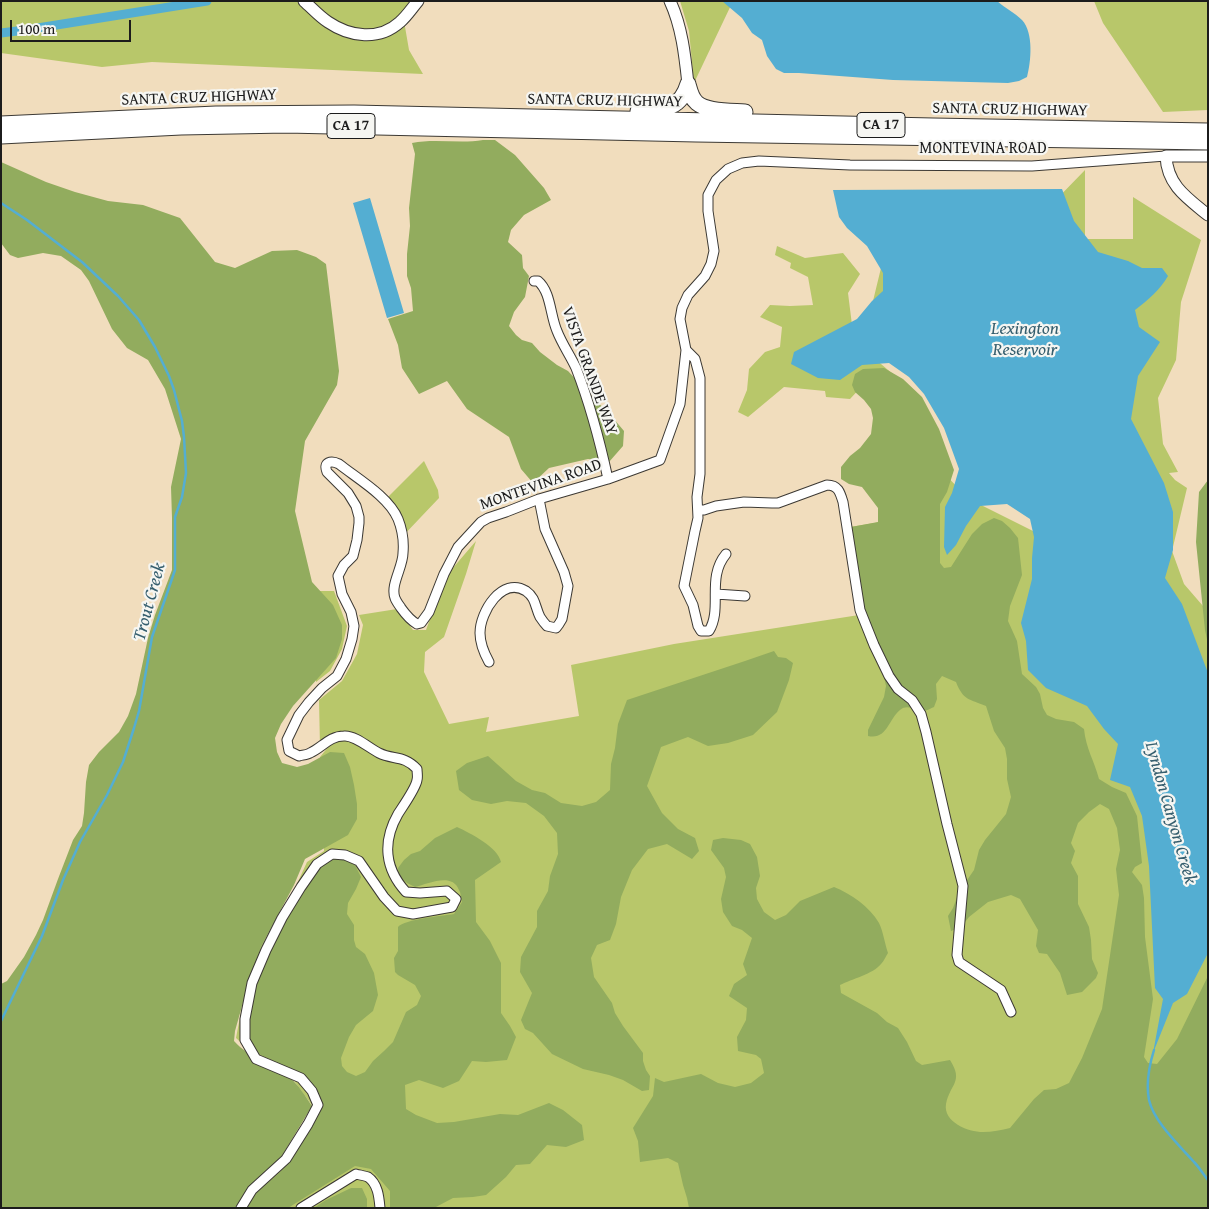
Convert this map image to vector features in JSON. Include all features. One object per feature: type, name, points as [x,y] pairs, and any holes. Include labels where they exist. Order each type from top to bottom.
[{"type":"highway","points":[[565,117],[649,110],[670,106],[681,99],[686,92],[688,84]]},
{"type":"highway","points":[[688,84],[693,98],[706,108],[862,125]]},
{"type":"highway","name":"SANTA CRUZ HIGHWAY","points":[[1,124],[189,115],[354,113],[1208,131]]},
{"type":"highway","name":"SANTA CRUZ HIGHWAY","points":[[1,136],[181,127],[295,125],[675,134],[1208,142]]},
{"type":"street","points":[[304,1],[322,17],[339,28],[351,33],[365,35],[378,34],[390,29],[400,22],[418,1]]},
{"type":"street","points":[[670,1],[680,32],[688,84]]},
{"type":"street","points":[[1166,156],[1169,176],[1175,186],[1208,215]]},
{"type":"street","name":"MONTEVINA ROAD","points":[[241,1208],[252,1190],[286,1159],[318,1105],[312,1092],[301,1078],[256,1059],[245,1040],[245,1019],[252,983],[266,950],[287,910],[317,864],[332,854],[346,855],[359,861],[384,897],[397,911],[413,914],[452,907],[456,899],[447,891],[406,892],[397,883],[390,864],[387,853],[389,836],[397,817],[417,782],[417,769],[411,762],[380,754],[360,741],[346,735],[330,739],[304,755],[299,756],[289,751],[287,740],[299,715],[322,688],[337,676],[346,658],[354,626],[351,612],[342,594],[338,576],[344,565],[353,556],[357,540],[359,517],[351,497],[340,484],[328,475],[326,467],[330,462],[336,462],[390,505],[398,520],[403,547],[400,571],[395,581],[394,598],[412,622],[422,623],[429,612],[444,574],[458,547],[475,528],[488,518],[539,499],[608,479],[660,460],[680,404],[686,350],[680,318],[682,308],[688,295],[705,276],[714,251],[708,211],[708,195],[712,185],[728,168],[738,164],[759,161],[842,165],[1032,166],[1166,156],[1208,156]]},
{"type":"street","name":"VISTA GRANDE WAY","points":[[534,281],[542,284],[546,292],[556,330],[575,367],[601,445],[608,479]]},
{"type":"street","points":[[686,350],[695,358],[700,378],[700,474],[697,497],[698,518],[684,586],[693,605],[698,626],[703,632],[710,631],[714,620],[716,575],[721,560],[726,554]]},
{"type":"street","points":[[698,510],[744,502],[778,503],[827,485],[836,486],[843,502],[860,610],[889,676],[898,689],[912,700],[922,714],[963,886],[957,955],[959,962],[1001,990],[1011,1012]]},
{"type":"street","points":[[490,662],[482,646],[480,630],[484,615],[496,596],[509,587],[520,588],[533,596],[540,618],[547,626],[556,628],[562,619],[568,586],[564,572],[545,529],[539,499]]},
{"type":"street","points":[[716,594],[745,596]]},
{"type":"street","points":[[300,1208],[356,1174],[368,1177],[376,1185],[380,1208]]},
{"type":"green space","points":[[1,1],[414,1],[404,21],[409,50],[423,74],[152,62],[102,67],[1,53]]},
{"type":"green space","points":[[680,1],[733,1],[694,83],[689,31]]},
{"type":"green space","points":[[1094,1],[1208,1],[1208,110],[1163,112],[1103,23]]},
{"type":"green space","points":[[495,140],[515,155],[544,188],[551,200],[524,215],[511,230],[508,242],[522,255],[523,268],[529,276],[525,297],[514,312],[509,326],[522,340],[532,343],[540,352],[568,371],[624,431],[623,446],[609,462],[588,459],[549,468],[533,483],[521,469],[509,437],[467,409],[447,381],[419,394],[402,368],[398,345],[388,319],[413,311],[411,288],[407,276],[410,226],[409,208],[415,154],[412,143]]},
{"type":"green space","points":[[1,162],[46,182],[75,192],[108,201],[143,205],[180,218],[215,262],[235,268],[272,251],[297,250],[316,257],[326,264],[339,371],[337,385],[305,441],[295,511],[312,582],[333,605],[342,625],[342,639],[336,658],[293,706],[281,724],[275,738],[277,752],[282,763],[297,767],[308,764],[330,752],[344,753],[350,767],[354,785],[357,819],[348,835],[305,859],[294,885],[261,947],[249,981],[234,1041],[247,1052],[290,1078],[299,1087],[312,1106],[277,1164],[250,1189],[236,1208],[1,1208],[1,984],[7,981],[24,957],[36,935],[73,840],[82,826],[89,765],[119,732],[128,716],[136,694],[148,638],[172,570],[171,487],[181,439],[165,389],[148,360],[127,348],[112,329],[89,281],[81,270],[61,256],[43,253],[18,258],[10,255],[1,243]]},
{"type":"green space","points":[[1085,170],[1085,239],[1133,239],[1133,197],[1201,240],[1181,302],[1176,360],[1158,398],[1163,444],[1178,472],[1169,473],[1175,480],[1187,488],[1172,551],[1184,584],[1203,606],[1208,623],[1208,1208],[235,1208],[278,1167],[314,1108],[292,1078],[250,1051],[236,1038],[250,965],[296,886],[307,862],[324,851],[320,757],[329,746],[320,747],[319,700],[342,681],[357,654],[363,625],[359,615],[397,609],[413,630],[426,630],[446,576],[476,541],[444,637],[425,652],[424,672],[449,724],[489,717],[486,732],[579,716],[571,665],[674,644],[859,615],[850,527],[917,516],[864,384],[850,399],[826,397],[825,391],[784,387],[748,417],[738,412],[747,390],[749,369],[765,352],[780,347],[782,327],[760,317],[770,305],[813,305],[808,277],[790,268],[791,263],[775,255],[777,246],[805,258],[843,253],[860,274],[848,293],[854,341],[908,387],[928,457],[969,499],[1047,538],[1081,576],[906,357],[865,334],[881,268],[946,313]]},
{"type":"green space","points":[[884,368],[903,379],[922,397],[939,429],[954,470],[947,492],[940,504],[940,563],[944,568],[951,567],[972,534],[982,524],[994,518],[1002,521],[1018,538],[1022,575],[1010,606],[1008,621],[1017,641],[1022,674],[1036,687],[1047,715],[1056,719],[1074,722],[1084,729],[1086,743],[1099,779],[1126,793],[1137,816],[1142,863],[1135,867],[1132,872],[1142,885],[1145,937],[1153,999],[1144,1057],[1148,1063],[1157,1064],[1177,1039],[1208,976],[1208,1208],[689,1208],[678,1163],[668,1158],[640,1162],[638,1141],[633,1128],[653,1096],[655,1078],[664,1082],[701,1074],[718,1083],[735,1087],[751,1083],[764,1073],[761,1059],[756,1055],[738,1051],[737,1037],[746,1020],[747,1008],[729,996],[734,984],[747,975],[743,964],[752,938],[742,930],[732,926],[723,912],[721,899],[726,877],[724,868],[711,850],[713,840],[723,838],[741,840],[750,844],[757,857],[760,876],[756,888],[757,899],[764,912],[775,920],[786,915],[800,901],[834,887],[853,897],[870,911],[879,923],[888,953],[882,963],[873,971],[840,985],[841,993],[877,1013],[887,1022],[898,1028],[916,1061],[922,1065],[950,1060],[956,1073],[956,1078],[948,1097],[946,1110],[952,1121],[964,1128],[983,1132],[1010,1128],[1044,1090],[1056,1089],[1069,1083],[1082,1058],[1102,1009],[1119,895],[1116,869],[1120,850],[1117,828],[1109,809],[1100,804],[1089,812],[1078,823],[1071,843],[1075,851],[1071,863],[1078,876],[1078,904],[1089,927],[1092,959],[1098,973],[1096,978],[1082,992],[1067,995],[1060,973],[1047,954],[1039,953],[1036,946],[1038,930],[1020,899],[1011,895],[988,902],[969,917],[961,927],[951,931],[948,916],[959,892],[974,870],[979,850],[1006,814],[1011,797],[1007,779],[1005,748],[994,731],[986,706],[964,696],[956,682],[942,676],[936,684],[937,699],[934,707],[923,711],[908,707],[903,708],[896,714],[883,732],[879,735],[868,736],[868,730],[884,697],[886,686],[878,652],[867,643],[862,624],[851,527],[878,522],[878,508],[862,487],[849,484],[841,479],[841,467],[871,434],[873,418],[871,409],[855,392],[852,385],[855,374],[863,369]]},
{"type":"green space","points":[[424,461],[438,490],[439,498],[401,538],[386,499]]},
{"type":"green space","points":[[1208,480],[1208,644],[1196,542],[1199,492]]},
{"type":"green space","points":[[314,591],[334,591],[347,626],[342,649],[330,671],[316,682]]},
{"type":"green space","points":[[774,651],[778,657],[786,658],[793,663],[789,680],[777,712],[753,735],[728,743],[708,746],[688,737],[661,747],[647,786],[662,813],[678,829],[695,838],[699,851],[692,859],[667,844],[648,849],[632,870],[621,897],[616,924],[610,940],[597,945],[591,958],[594,977],[612,1003],[615,1013],[623,1026],[643,1053],[643,1061],[650,1076],[649,1090],[642,1091],[623,1080],[583,1069],[552,1054],[533,1033],[525,1029],[521,1020],[532,993],[520,972],[521,957],[537,927],[537,911],[548,891],[550,876],[558,854],[557,833],[544,816],[526,803],[507,801],[491,804],[472,800],[459,790],[456,771],[467,763],[488,756],[516,781],[532,790],[545,793],[561,803],[582,806],[596,802],[610,790],[611,764],[618,724],[627,700]]},
{"type":"green space","points":[[457,827],[489,846],[499,856],[501,862],[475,880],[476,922],[490,941],[501,963],[501,1013],[516,1037],[507,1060],[472,1061],[459,1081],[443,1088],[419,1080],[405,1085],[406,1109],[437,1123],[500,1114],[518,1115],[549,1103],[563,1110],[582,1125],[584,1140],[566,1147],[547,1145],[530,1164],[516,1165],[486,1195],[453,1198],[434,1208],[390,1208],[390,1191],[371,1169],[355,1166],[288,1208],[246,1208],[255,1194],[289,1162],[323,1106],[316,1089],[303,1075],[259,1054],[250,1039],[249,1019],[256,983],[269,952],[303,889],[318,867],[333,858],[345,860],[355,865],[361,877],[348,903],[347,914],[354,925],[356,947],[365,954],[374,973],[378,995],[373,1011],[356,1025],[341,1058],[342,1066],[347,1072],[356,1076],[365,1072],[373,1061],[393,1042],[406,1012],[417,1005],[421,996],[415,985],[395,972],[394,958],[398,951],[398,927],[416,920],[454,914],[462,902],[460,891],[451,882],[445,880],[415,887],[399,876],[398,868],[411,854],[420,851],[435,838]]},
{"type":"green space","points":[[351,1188],[362,1188],[367,1199],[367,1208],[314,1208],[326,1200]]},
{"type":"water","points":[[722,1],[997,1],[1019,17],[1026,26],[1030,40],[1030,64],[1027,77],[1008,83],[893,80],[784,73],[776,69],[767,56],[762,40],[752,33],[742,18]]},
{"type":"water","name":"Lexington Reservoir","points":[[1062,189],[1074,221],[1098,252],[1128,261],[1142,268],[1162,268],[1168,276],[1161,286],[1135,310],[1139,327],[1160,342],[1138,376],[1131,419],[1164,483],[1173,512],[1173,550],[1165,578],[1182,604],[1208,673],[1208,953],[1187,994],[1173,1003],[1153,1053],[1163,999],[1155,988],[1149,866],[1142,816],[1130,787],[1110,780],[1118,744],[1087,706],[1046,688],[1028,670],[1026,641],[1021,623],[1032,579],[1034,537],[1030,519],[1007,504],[980,506],[956,545],[947,555],[944,547],[945,507],[952,493],[959,469],[944,428],[924,394],[909,377],[889,363],[862,365],[840,380],[818,378],[791,364],[794,352],[857,319],[883,291],[883,273],[867,246],[847,228],[839,217],[833,190]]},
{"type":"water","points":[[370,198],[404,313],[387,318],[353,203]]},
{"type":"waterway","points":[[1,33],[207,1]]},
{"type":"waterway","name":"Trout Creek","points":[[1,203],[27,220],[82,262],[118,296],[139,320],[155,347],[174,390],[182,421],[186,473],[182,497],[175,517],[175,570],[152,637],[139,711],[123,762],[107,795],[80,842],[63,880],[42,936],[1,1021]]},
{"type":"waterway","name":"Lyndon Canyon Creek","points":[[1154,1050],[1148,1081],[1148,1094],[1152,1108],[1161,1125],[1208,1180]]}]
